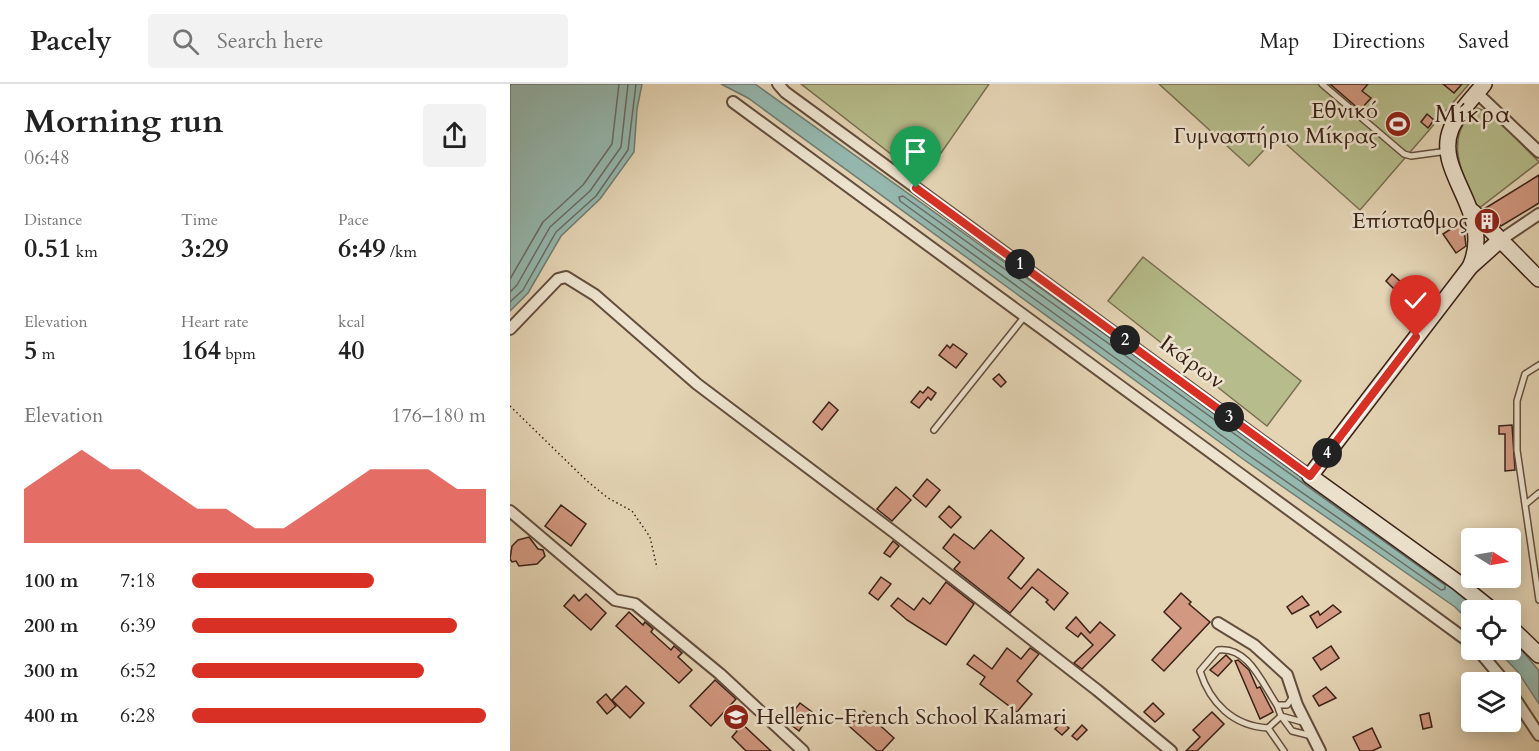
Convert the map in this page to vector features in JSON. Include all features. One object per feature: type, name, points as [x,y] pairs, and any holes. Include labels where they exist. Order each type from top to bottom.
[{"type":"main road","points":[[1480,88],[1452,128],[1450,151],[1455,177],[1473,212],[1499,241],[1539,279]]},
{"type":"main road","points":[[1470,267],[1477,243],[1473,212]]},
{"type":"main road","points":[[1310,476],[1470,267],[1499,241]]},
{"type":"main road","name":"Ικάρων","points":[[1310,476],[1480,600]]},
{"type":"main road","points":[[1521,638],[1539,655]]},
{"type":"street","name":"Ικάρων","points":[[778,84],[785,92],[1310,476]]},
{"type":"street","points":[[1480,88],[1539,152]]},
{"type":"street","points":[[733,102],[1461,636]]},
{"type":"street","points":[[1499,241],[1539,214]]},
{"type":"street","points":[[510,329],[558,279],[566,277],[574,281],[595,295],[697,384],[905,540],[1097,690],[1171,751]]},
{"type":"street","points":[[510,511],[615,600],[635,604],[699,656],[803,751]]},
{"type":"street","points":[[1218,623],[1260,650],[1287,675],[1306,724],[1320,751]]},
{"type":"street","points":[[1486,660],[1497,672]]},
{"type":"street","points":[[1521,707],[1539,735]]},
{"type":"lane","points":[[1322,84],[1404,154],[1411,156],[1450,151]]},
{"type":"lane","points":[[934,430],[1025,316]]},
{"type":"lane","points":[[1539,365],[1525,374],[1516,416],[1517,450],[1527,503],[1539,600]]},
{"type":"lane","points":[[1527,503],[1539,493]]},
{"type":"lane","points":[[1281,716],[1268,728],[1254,727],[1215,704],[1200,671],[1218,650],[1228,648],[1238,652],[1247,660],[1292,731],[1313,736]]},
{"type":"lane","points":[[1276,705],[1284,706],[1291,702],[1293,689]]},
{"type":"lane","points":[[1281,716],[1306,724]]},
{"type":"lane","points":[[1268,728],[1284,751]]},
{"type":"path","points":[[510,406],[586,481],[608,498],[632,511],[650,537],[657,568]]},
{"type":"green space","points":[[801,84],[989,84],[923,179]]},
{"type":"green space","points":[[1159,84],[1469,84],[1360,210],[1277,136],[1249,166]]},
{"type":"green space","points":[[1477,108],[1492,114],[1539,162],[1478,209],[1466,183],[1458,157],[1460,132],[1466,120]]},
{"type":"green space","points":[[1143,257],[1301,381],[1267,426],[1108,301]]},
{"type":"water","points":[[510,84],[642,84],[637,109],[634,152],[600,199],[561,236],[528,293],[510,311]]},
{"type":"water","points":[[721,84],[755,84],[1477,600],[1461,600],[1461,613],[1243,459],[748,98]]},
{"type":"water","points":[[1521,649],[1539,671],[1539,704],[1521,677],[1521,672],[1518,672],[1507,660],[1521,660]]},
{"type":"building","points":[[1330,84],[1368,84],[1362,91],[1371,98],[1360,110]]},
{"type":"building","points":[[1443,84],[1462,84],[1454,93]]},
{"type":"building","points":[[1427,114],[1434,120],[1428,128],[1421,122]]},
{"type":"building","points":[[1539,175],[1539,203],[1501,226],[1484,209]]},
{"type":"building","points":[[1463,221],[1466,246],[1456,253],[1443,234]]},
{"type":"building","points":[[1392,274],[1401,282],[1394,289],[1386,281]]},
{"type":"building","points":[[953,344],[967,354],[956,368],[939,355],[947,345],[950,348]]},
{"type":"building","points":[[999,374],[1006,382],[1001,387],[993,379]]},
{"type":"building","points":[[928,387],[936,393],[931,400],[928,397],[919,408],[911,402],[920,391],[923,393]]},
{"type":"building","points":[[829,402],[838,410],[822,430],[813,422]]},
{"type":"building","points":[[1512,425],[1515,470],[1505,471],[1505,434],[1499,434],[1499,426]]},
{"type":"building","points":[[927,479],[940,490],[926,507],[913,496]]},
{"type":"building","points":[[896,487],[911,500],[892,521],[877,509]]},
{"type":"building","points":[[561,505],[586,524],[571,546],[545,526]]},
{"type":"building","points":[[949,506],[961,517],[951,528],[939,517]]},
{"type":"building","points":[[991,530],[1024,558],[1008,578],[1021,589],[1038,569],[1068,593],[1054,610],[1046,602],[1048,600],[1032,587],[1010,613],[954,569],[960,562],[943,548],[954,534],[974,549]]},
{"type":"building","points":[[529,537],[538,549],[543,550],[545,556],[537,564],[519,566],[516,561],[512,562],[510,559],[512,546],[518,540]]},
{"type":"building","points":[[893,541],[899,546],[890,557],[884,553]]},
{"type":"building","points":[[881,577],[891,584],[878,600],[869,593]]},
{"type":"building","points":[[946,582],[974,604],[946,645],[907,620],[891,606],[898,598],[914,610],[923,598],[930,604]]},
{"type":"building","points":[[1181,593],[1191,602],[1189,604],[1210,622],[1164,671],[1152,660],[1181,628],[1164,612]]},
{"type":"building","points":[[586,594],[606,613],[591,630],[564,606],[574,595],[579,601]]},
{"type":"building","points":[[1302,596],[1309,605],[1292,614],[1287,607]]},
{"type":"building","points":[[1333,605],[1341,612],[1317,628],[1310,616],[1318,611],[1320,615]]},
{"type":"building","points":[[629,612],[643,625],[645,622],[653,629],[651,632],[671,650],[674,646],[682,653],[678,657],[692,670],[679,683],[616,626]]},
{"type":"building","points":[[1076,617],[1090,633],[1100,622],[1115,635],[1082,669],[1074,663],[1093,645],[1081,633],[1078,637],[1066,628]]},
{"type":"building","points":[[1331,646],[1339,658],[1321,670],[1313,658]]},
{"type":"building","points":[[1007,648],[1021,659],[1030,648],[1039,654],[1017,681],[1032,694],[1017,712],[980,684],[985,677],[967,664],[974,655],[992,669]]},
{"type":"building","points":[[1226,655],[1232,661],[1218,676],[1210,670]]},
{"type":"building","points":[[1238,660],[1249,670],[1257,688],[1260,687],[1273,712],[1260,719],[1235,661]]},
{"type":"building","points":[[715,680],[736,699],[711,726],[690,706]]},
{"type":"building","points":[[626,686],[644,703],[630,718],[612,700]]},
{"type":"building","points":[[1326,687],[1336,698],[1319,706],[1313,696]]},
{"type":"building","points":[[606,694],[616,706],[607,714],[597,702]]},
{"type":"building","points":[[800,703],[812,712],[799,731],[786,721]]},
{"type":"building","points":[[1153,703],[1164,714],[1155,722],[1144,712]]},
{"type":"building","points":[[864,711],[894,738],[882,751],[877,751],[849,726]]},
{"type":"building","points":[[1212,712],[1224,724],[1197,751],[1186,751],[1200,737],[1193,730]]},
{"type":"building","points":[[1429,713],[1432,727],[1423,729],[1420,715]]},
{"type":"building","points":[[739,721],[771,751],[746,751],[732,737],[737,731],[734,728]]},
{"type":"building","points":[[1062,722],[1069,728],[1062,735],[1055,729]]},
{"type":"building","points":[[1082,725],[1087,730],[1077,740],[1072,736]]},
{"type":"building","points":[[1372,728],[1381,747],[1372,751],[1360,751],[1353,737]]},
{"type":"place","name":"Εθνικό Γυμναστήριο Μίκρας","points":[[1398,124]]},
{"type":"place","name":"Επίσταθμος","points":[[1487,221]]},
{"type":"place","name":"Hellenic-French School Kalamari","points":[[736,717]]},
{"type":"district","name":"Μίκρα","points":[[1473,114]]},
{"type":"route","points":[[916,188],[1310,476],[1416,337]]}]
